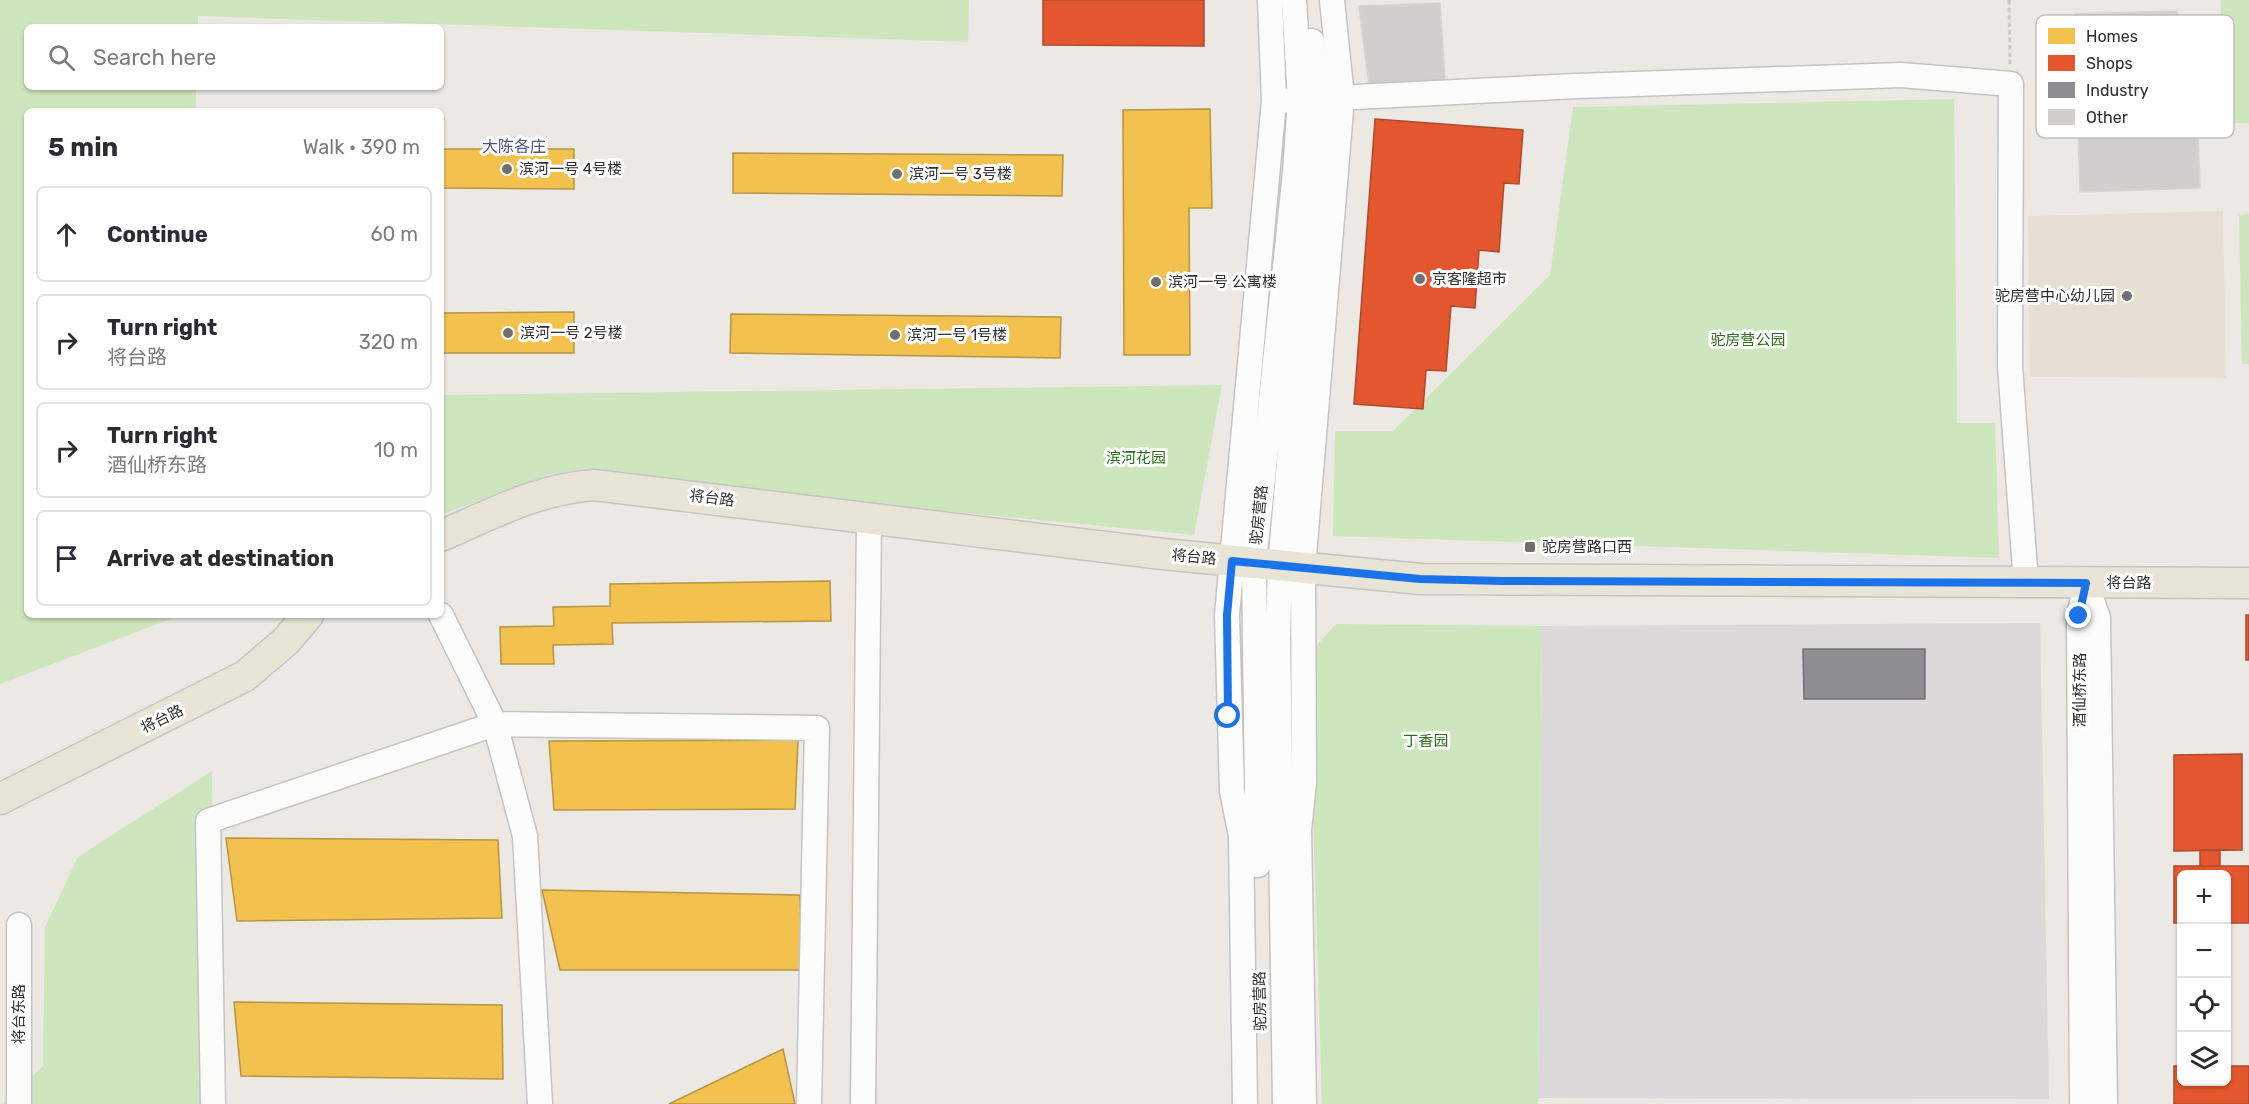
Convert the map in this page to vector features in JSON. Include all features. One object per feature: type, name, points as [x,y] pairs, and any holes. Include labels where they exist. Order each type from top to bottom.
[{"type":"main road","name":"将台路","points":[[444,535],[543,493],[567,487],[594,485],[1267,565],[1420,579],[2249,583]]},
{"type":"main road","name":"将台路","points":[[0,799],[245,676],[286,641],[305,618]]},
{"type":"street","points":[[1270,0],[1274,101],[1267,565],[1304,783],[1299,830],[1304,1104]]},
{"type":"street","name":"驼房营路","points":[[1294,0],[1309,100]]},
{"type":"street","name":"驼房营路","points":[[1261,1104],[1267,565],[1295,172],[1309,100],[1308,0]]},
{"type":"street","points":[[1245,1104],[1241,836],[1232,791],[1227,615],[1267,565],[1342,98],[1332,0]]},
{"type":"street","points":[[1274,101],[1577,86],[1901,75],[2011,84],[2010,366],[2026,583]]},
{"type":"street","points":[[863,1104],[869,517]]},
{"type":"street","name":"驼房营路","points":[[1267,565],[1278,640],[1285,1104]]},
{"type":"street","name":"酒仙桥东路","points":[[2082,1104],[2079,616],[2086,583]]},
{"type":"street","name":"酒仙桥东路","points":[[2086,583],[2098,618],[2105,1104]]},
{"type":"street","points":[[442,618],[495,724],[525,836],[540,1104]]},
{"type":"street","points":[[213,1104],[208,821],[495,724],[817,728],[808,1104]]},
{"type":"street","name":"将台东路","points":[[18,925],[18,1104]]},
{"type":"path","points":[[2009,0],[2011,84]]},
{"type":"shaded area","name":"驼房营中心幼儿园","points":[[2223,211],[2226,378],[2030,377],[2028,216]]},
{"type":"shaded area","points":[[2040,623],[2049,1099],[1538,1098],[1542,626]]},
{"type":"green space","points":[[0,0],[969,0],[968,42],[198,16],[198,24],[24,24],[24,90],[196,90],[196,108],[24,108],[24,618],[173,618],[0,684]]},
{"type":"green space","points":[[2221,0],[2249,0],[2249,123],[2234,123],[2234,15],[2221,15]]},
{"type":"green space","name":"驼房营公园","points":[[1954,99],[1957,423],[1995,423],[1999,558],[1333,536],[1335,431],[1393,431],[1550,275],[1573,107]]},
{"type":"green space","points":[[2249,214],[2249,364],[2242,364],[2239,215]]},
{"type":"green space","name":"滨河花园","points":[[1222,385],[1194,535],[553,473],[444,514],[444,395]]},
{"type":"green space","name":"丁香园","points":[[1336,624],[1542,626],[1538,1104],[1322,1104],[1308,655]]},
{"type":"green space","points":[[212,771],[216,1104],[2,1104],[43,1066],[45,927],[78,857]]},
{"type":"building: Homes","name":"滨河一号 公寓楼","points":[[1210,109],[1212,208],[1189,208],[1190,355],[1124,355],[1123,110]]},
{"type":"building: Homes","name":"滨河一号 4号楼","points":[[444,149],[574,149],[574,189],[444,188]]},
{"type":"building: Homes","name":"滨河一号 3号楼","points":[[733,153],[1063,155],[1062,196],[733,193]]},
{"type":"building: Homes","name":"滨河一号 2号楼","points":[[574,312],[574,353],[444,353],[444,313]]},
{"type":"building: Homes","name":"滨河一号 1号楼","points":[[731,314],[1061,317],[1060,358],[730,353]]},
{"type":"building: Homes","points":[[830,581],[831,621],[612,623],[613,644],[553,645],[554,664],[501,664],[500,627],[554,626],[553,607],[610,606],[610,584]]},
{"type":"building: Homes","points":[[798,740],[795,809],[554,810],[549,741]]},
{"type":"building: Homes","points":[[226,838],[498,840],[502,918],[237,921]]},
{"type":"building: Homes","points":[[542,890],[800,895],[802,970],[560,970]]},
{"type":"building: Homes","points":[[234,1002],[502,1005],[503,1079],[241,1076]]},
{"type":"building: Homes","points":[[783,1049],[795,1104],[669,1104]]},
{"type":"building: Shops","points":[[1043,0],[1204,0],[1204,46],[1043,45]]},
{"type":"building: Shops","name":"京客隆超市","points":[[1375,119],[1523,130],[1519,184],[1504,183],[1499,252],[1479,250],[1475,308],[1451,306],[1446,371],[1426,370],[1423,409],[1354,404]]},
{"type":"building: Shops","points":[[2246,615],[2249,615],[2249,660],[2246,660]]},
{"type":"building: Shops","points":[[2242,754],[2242,850],[2174,851],[2174,755]]},
{"type":"building: Shops","points":[[2200,850],[2220,850],[2220,866],[2200,866]]},
{"type":"building: Shops","points":[[2174,866],[2249,866],[2249,923],[2231,923],[2231,870],[2177,870],[2177,923],[2174,923]]},
{"type":"building: Shops","points":[[2174,1066],[2177,1066],[2177,1086],[2231,1086],[2231,1066],[2249,1066],[2249,1104],[2174,1104]]},
{"type":"building: Industry","points":[[1803,649],[1925,649],[1925,699],[1804,699]]},
{"type":"building: Other","points":[[1440,3],[1445,82],[1369,85],[1359,6]]},
{"type":"building: Other","points":[[2177,11],[2177,15],[2074,15]]},
{"type":"building: Other","points":[[2078,138],[2198,138],[2200,188],[2080,192]]},
{"type":"place","name":"滨河一号 4号楼","points":[[507,169]]},
{"type":"place","name":"滨河一号 3号楼","points":[[897,174]]},
{"type":"place","name":"京客隆超市","points":[[1420,279]]},
{"type":"place","name":"滨河一号 公寓楼","points":[[1156,282]]},
{"type":"place","name":"驼房营中心幼儿园","points":[[2127,296]]},
{"type":"place","name":"滨河一号 2号楼","points":[[508,333]]},
{"type":"place","name":"滨河一号 1号楼","points":[[895,335]]},
{"type":"place","name":"驼房营路口西","points":[[1530,547]]},
{"type":"district","name":"大陈各庄","points":[[514,146]]},
{"type":"route","points":[[1228,716],[1227,615],[1232,561],[1420,579],[2086,583],[2079,616]]}]
